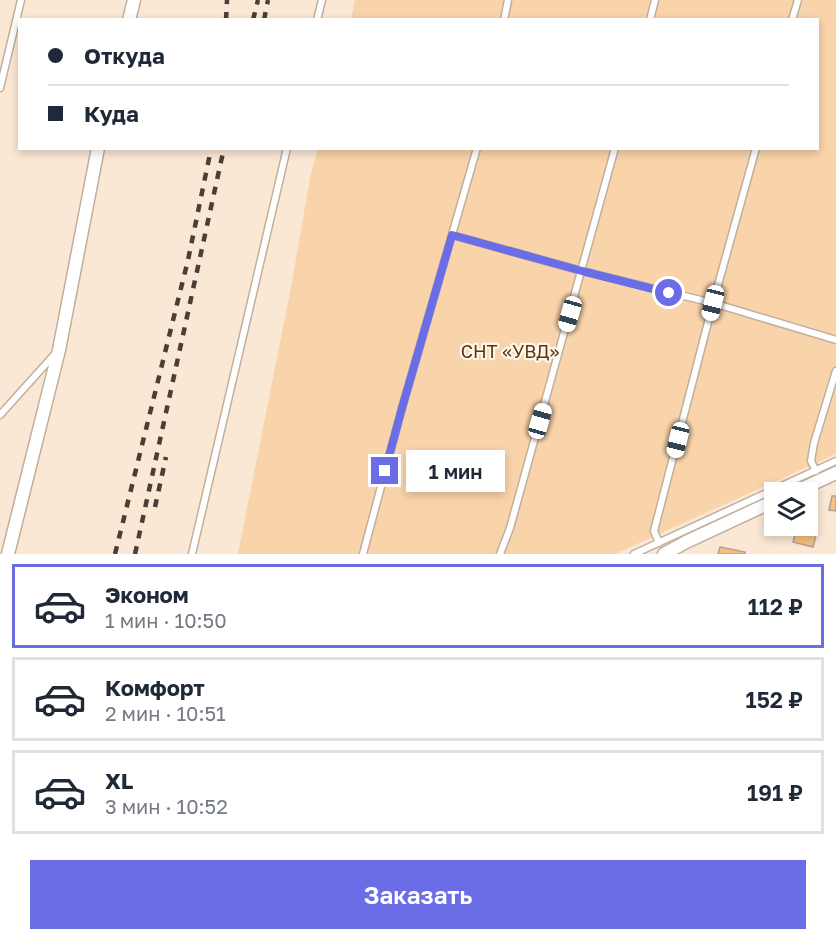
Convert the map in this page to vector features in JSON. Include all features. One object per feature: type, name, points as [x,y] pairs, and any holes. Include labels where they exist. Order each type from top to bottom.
[{"type":"street","points":[[130,18],[134,0]]},
{"type":"street","points":[[8,554],[59,350],[98,150]]},
{"type":"street","points":[[817,482],[836,473]]},
{"type":"street","points":[[662,549],[686,542],[764,506]]},
{"type":"lane","points":[[0,88],[21,0]]},
{"type":"lane","points":[[318,18],[322,0]]},
{"type":"lane","points":[[504,18],[508,0]]},
{"type":"lane","points":[[650,18],[655,0]]},
{"type":"lane","points":[[793,18],[798,0]]},
{"type":"lane","points":[[192,554],[287,150]]},
{"type":"lane","points":[[363,554],[402,408],[476,150]]},
{"type":"lane","points":[[500,554],[510,528],[614,150]]},
{"type":"lane","points":[[662,549],[654,531],[755,150]]},
{"type":"lane","points":[[452,235],[582,271],[713,303],[836,340]]},
{"type":"lane","points":[[0,415],[59,350]]},
{"type":"lane","points":[[816,471],[812,461],[814,443],[836,371]]},
{"type":"lane","points":[[634,554],[662,549],[836,461]]},
{"type":"green space","name":"СНТ «УВД»","points":[[355,0],[836,0],[836,454],[774,482],[764,482],[764,487],[615,554],[238,554],[291,287],[311,173],[318,150],[819,150],[819,18],[351,18]]},
{"type":"building","points":[[832,496],[836,496],[836,511],[829,510]]},
{"type":"building","points":[[795,536],[816,536],[813,547],[793,542]]},
{"type":"building","points":[[720,547],[745,552],[745,554],[718,554]]},
{"type":"railway","points":[[226,18],[227,0]]},
{"type":"railway","points":[[254,18],[258,0]]},
{"type":"railway","points":[[264,18],[268,0]]},
{"type":"railway","points":[[115,554],[188,260],[211,150]]},
{"type":"railway","points":[[135,554],[224,150]]},
{"type":"railway","points":[[155,507],[166,457]]},
{"type":"route","points":[[385,471],[452,235],[669,293]]}]
